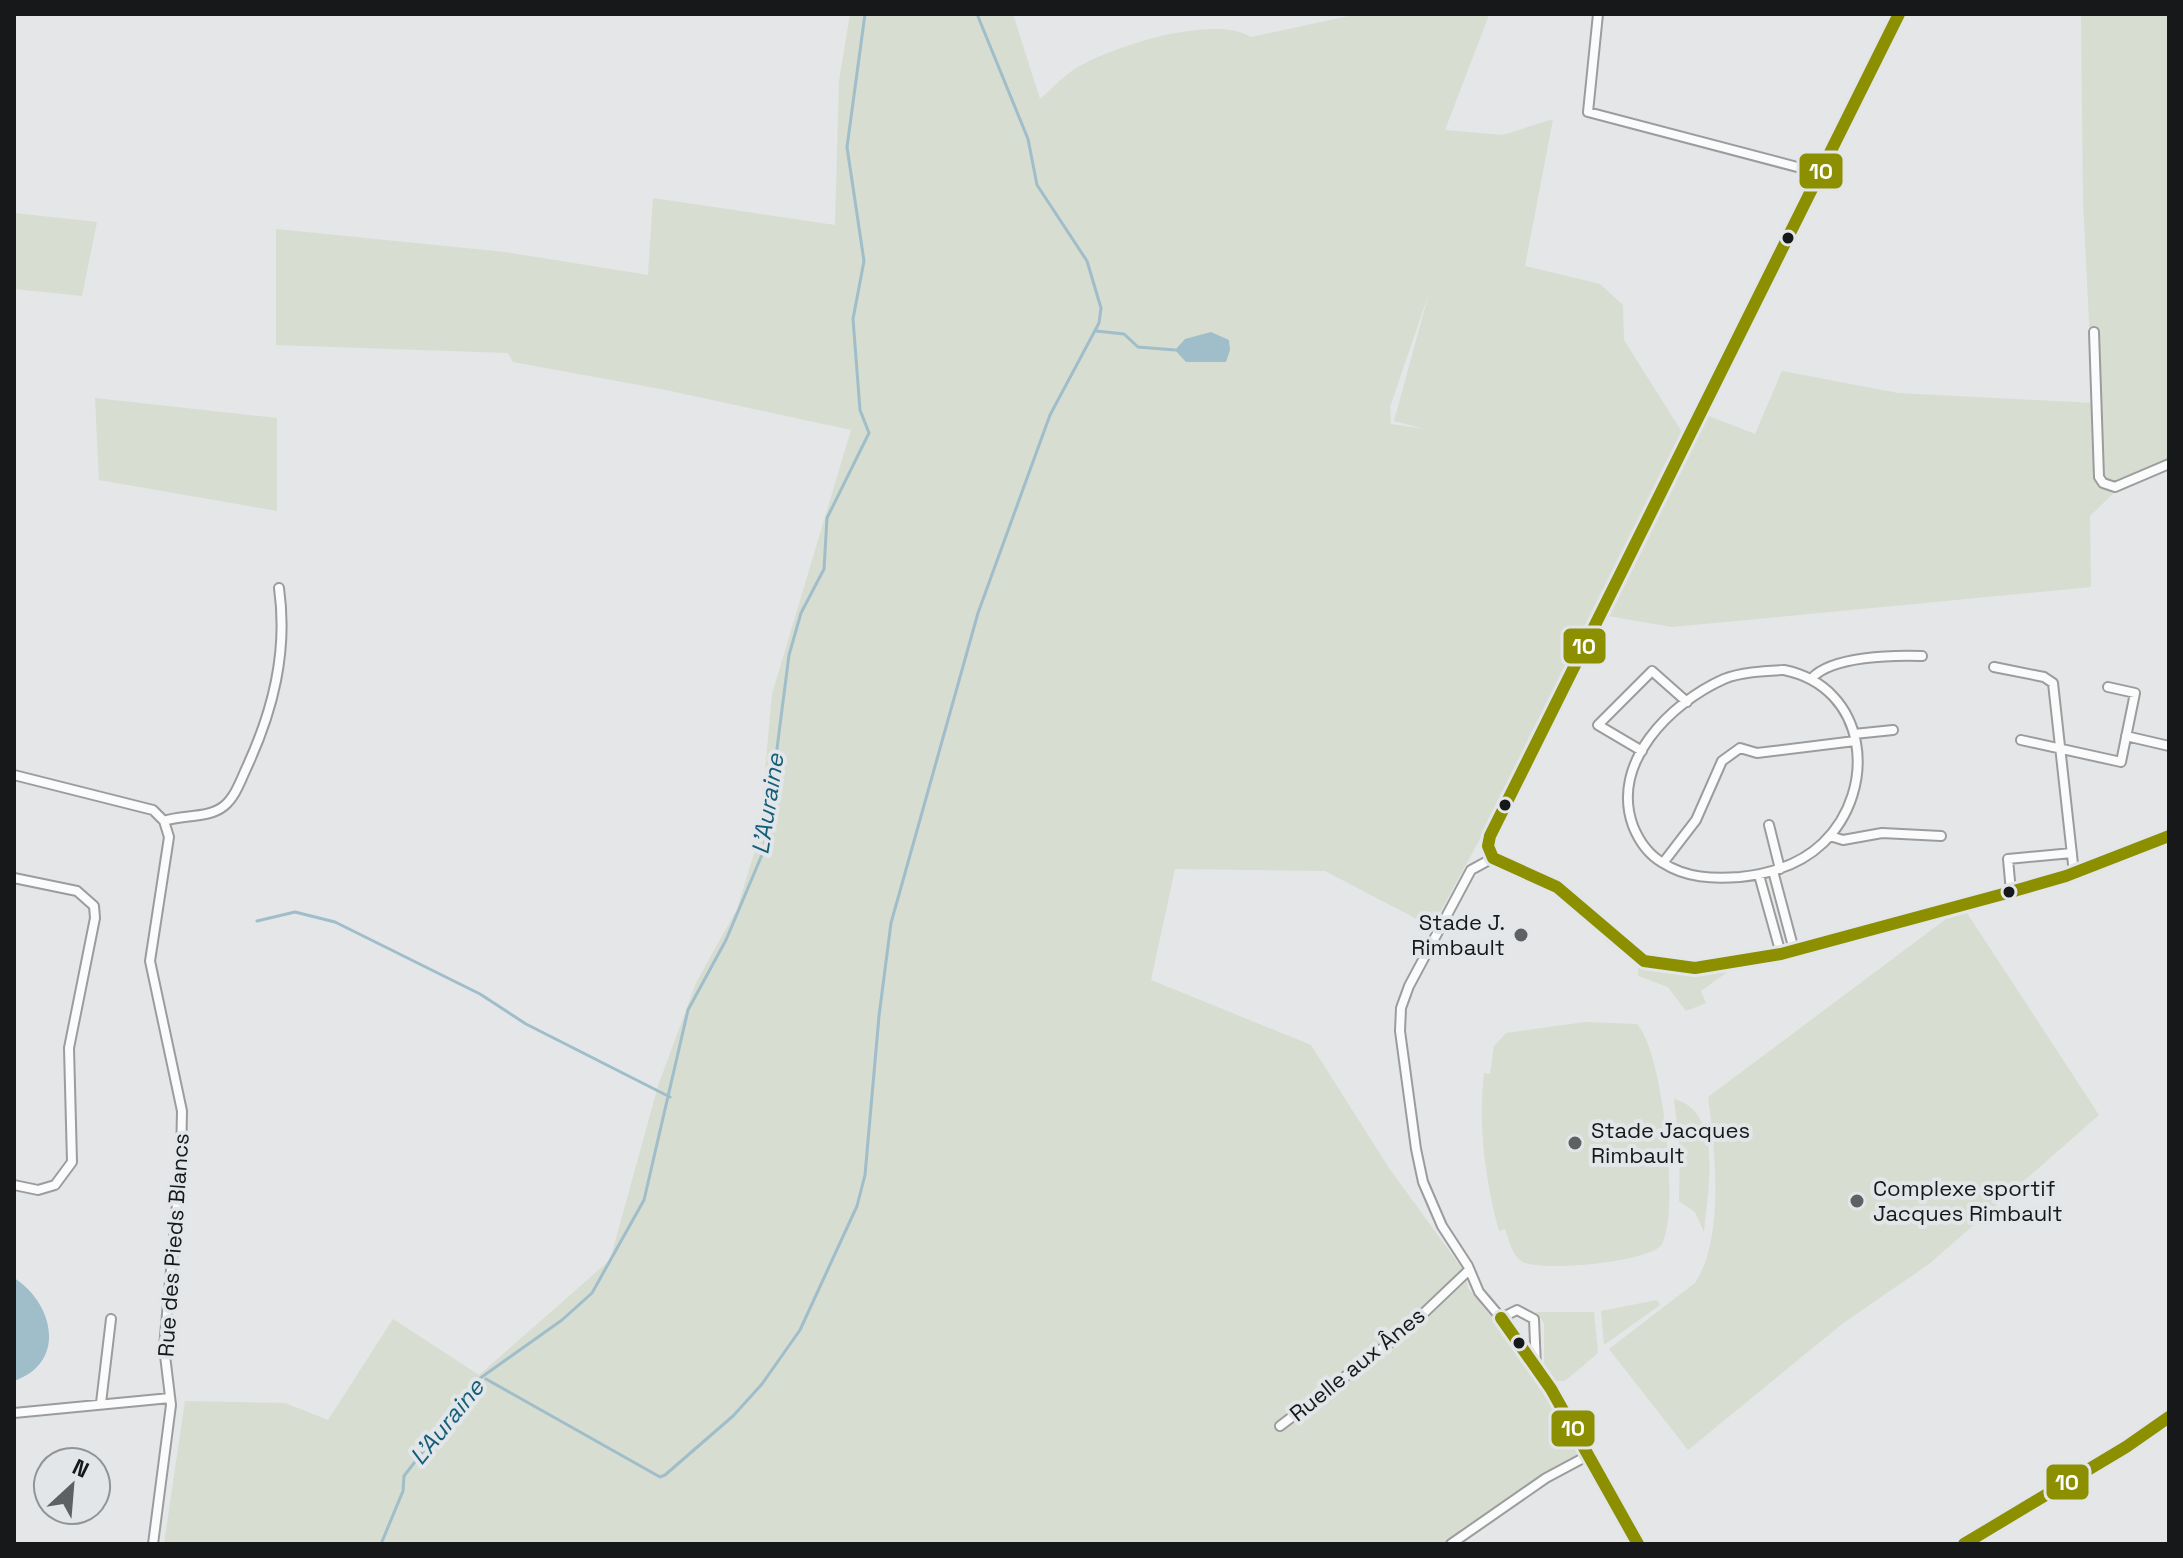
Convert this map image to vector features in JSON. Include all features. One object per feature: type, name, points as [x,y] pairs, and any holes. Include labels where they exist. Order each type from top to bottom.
[{"type":"street","points":[[1598,14],[1588,112],[1820,173]]},
{"type":"street","points":[[1899,14],[1490,836],[1488,846],[1493,858],[1557,887],[1628,951],[1655,965],[1695,968],[1781,954],[2011,892],[2074,873],[2169,836]]},
{"type":"street","points":[[2094,332],[2099,477],[2103,483],[2115,487],[2169,464]]},
{"type":"street","points":[[14,775],[143,806],[164,821],[216,811],[235,792],[257,746],[277,685],[283,615],[279,588]]},
{"type":"street","points":[[1812,678],[1840,663],[1890,655],[1922,656]]},
{"type":"street","points":[[1994,667],[2044,677],[2053,683],[2074,873]]},
{"type":"street","points":[[1784,670],[1812,678],[1846,711],[1854,737],[1856,785],[1843,817],[1830,836],[1801,859],[1759,875],[1696,876],[1663,863],[1647,850],[1629,815],[1630,779],[1642,751],[1659,726],[1687,702],[1725,678],[1784,670]]},
{"type":"street","points":[[1642,751],[1598,725],[1652,671],[1687,702]]},
{"type":"street","points":[[2021,740],[2121,762],[2135,693],[2108,687]]},
{"type":"street","points":[[1663,863],[1696,820],[1727,754],[1740,748],[1757,753],[1893,730]]},
{"type":"street","points":[[2126,736],[2169,746]]},
{"type":"street","name":"Rue des Pieds Blancs","points":[[153,1544],[170,1398],[164,1347],[181,1160],[182,1111],[150,961],[169,851],[164,821]]},
{"type":"street","points":[[1769,825],[1794,950]]},
{"type":"street","points":[[1830,836],[1843,840],[1882,833],[1941,836]]},
{"type":"street","points":[[2011,892],[2008,859],[2072,853]]},
{"type":"street","points":[[1493,858],[1471,870],[1409,986],[1401,1008],[1400,1031],[1407,1087],[1423,1182],[1442,1226],[1479,1292],[1536,1367],[1638,1544]]},
{"type":"street","points":[[1759,875],[1781,954]]},
{"type":"street","points":[[14,878],[77,891],[94,906],[95,918],[69,1048],[72,1162],[55,1185],[38,1190],[14,1185]]},
{"type":"street","name":"Ruelle aux Ânes","points":[[1280,1426],[1405,1331],[1469,1270]]},
{"type":"street","points":[[1501,1318],[1517,1310],[1534,1319],[1536,1367]]},
{"type":"street","points":[[101,1403],[111,1319]]},
{"type":"street","points":[[14,1413],[170,1398]]},
{"type":"street","points":[[1964,1544],[2126,1447],[2169,1417]]},
{"type":"street","points":[[1451,1544],[1546,1478],[1589,1455]]},
{"type":"shaded area","points":[[850,14],[1013,14],[1040,99],[1063,78],[1094,59],[1139,42],[1189,31],[1234,31],[1251,37],[1358,14],[1489,15],[1445,130],[1503,135],[1553,119],[1525,266],[1600,284],[1623,305],[1624,340],[1687,440],[1701,413],[1755,434],[1782,371],[1898,393],[2093,403],[2083,199],[2081,14],[2169,14],[2169,468],[2122,485],[2090,516],[2091,587],[1672,627],[1602,615],[1432,927],[1325,871],[1175,869],[1151,980],[1311,1045],[1389,1168],[1466,1274],[1468,1288],[1594,1445],[1459,1534],[1464,1544],[164,1544],[185,1401],[285,1403],[328,1420],[393,1319],[479,1375],[610,1260],[658,1086],[696,983],[737,909],[759,837],[772,694],[851,430],[666,390],[513,362],[508,353],[276,345],[276,229],[505,252],[648,275],[653,198],[835,225],[839,81]],"holes":[[[1429,293],[1394,421],[1425,429],[1391,424],[1390,407]]]},
{"type":"shaded area","points":[[14,213],[97,222],[82,296],[14,289]]},
{"type":"shaded area","points":[[95,398],[277,418],[277,511],[99,480]]},
{"type":"shaded area","name":"Complexe sportif Jacques Rimbault","points":[[1967,913],[2099,1115],[1929,1264],[1842,1324],[1688,1450],[1609,1349],[1695,1283],[1704,1264],[1711,1242],[1715,1193],[1708,1097],[1946,919]]},
{"type":"shaded area","points":[[1638,966],[1677,972],[1730,970],[1701,991],[1706,1003],[1686,1011],[1668,987],[1638,976]]},
{"type":"shaded area","name":"Stade Jacques Rimbault","points":[[1585,1022],[1637,1024],[1646,1040],[1661,1097],[1666,1132],[1669,1167],[1667,1226],[1662,1244],[1638,1256],[1570,1266],[1531,1264],[1515,1255],[1505,1229],[1499,1231],[1494,1211],[1482,1133],[1484,1073],[1490,1074],[1494,1046],[1506,1033]]},
{"type":"shaded area","points":[[1674,1099],[1690,1107],[1701,1120],[1707,1137],[1709,1177],[1704,1232],[1695,1212],[1679,1201],[1680,1151]]},
{"type":"shaded area","points":[[1657,1300],[1660,1305],[1604,1345],[1601,1311]]},
{"type":"shaded area","points":[[1536,1312],[1594,1312],[1598,1353],[1565,1381],[1554,1381],[1544,1365],[1544,1323]]},
{"type":"water","points":[[1211,332],[1229,340],[1226,362],[1186,362],[1175,350],[1185,339]]},
{"type":"water","points":[[14,1278],[38,1302],[49,1332],[48,1347],[42,1361],[31,1372],[14,1381]]},
{"type":"waterway","name":"L'Auraine","points":[[381,1544],[403,1491],[404,1476],[479,1379],[562,1320],[592,1293],[644,1200],[688,1010],[726,940],[764,850],[789,655],[801,613],[824,569],[827,518],[869,433],[860,410],[853,319],[864,261],[847,147],[865,14]]},
{"type":"waterway","points":[[486,1379],[660,1477],[665,1475],[733,1416],[762,1384],[800,1330],[857,1206],[865,1175],[891,923],[978,613],[1050,415],[1099,323],[1101,308],[1087,261],[1037,185],[1028,139],[977,14]]},
{"type":"waterway","points":[[1096,331],[1124,334],[1138,347],[1175,350]]},
{"type":"waterway","points":[[257,921],[295,912],[335,922],[480,994],[526,1024],[670,1097]]},
{"type":"transit line","name":"10","points":[[1493,858],[1488,846],[1490,836],[1899,14]]},
{"type":"transit line","name":"10","points":[[1493,858],[1557,887],[1644,961],[1695,968],[1781,954],[2007,893],[2066,876],[2169,836]]},
{"type":"transit line","name":"10","points":[[1501,1318],[1551,1389],[1638,1544]]},
{"type":"transit line","name":"10","points":[[1964,1544],[2126,1447],[2169,1417]]},
{"type":"place","name":"Stade J. Rimbault","points":[[1521,935]]},
{"type":"place","name":"Stade Jacques Rimbault","points":[[1575,1143]]},
{"type":"place","name":"Complexe sportif Jacques Rimbault","points":[[1857,1201]]}]
